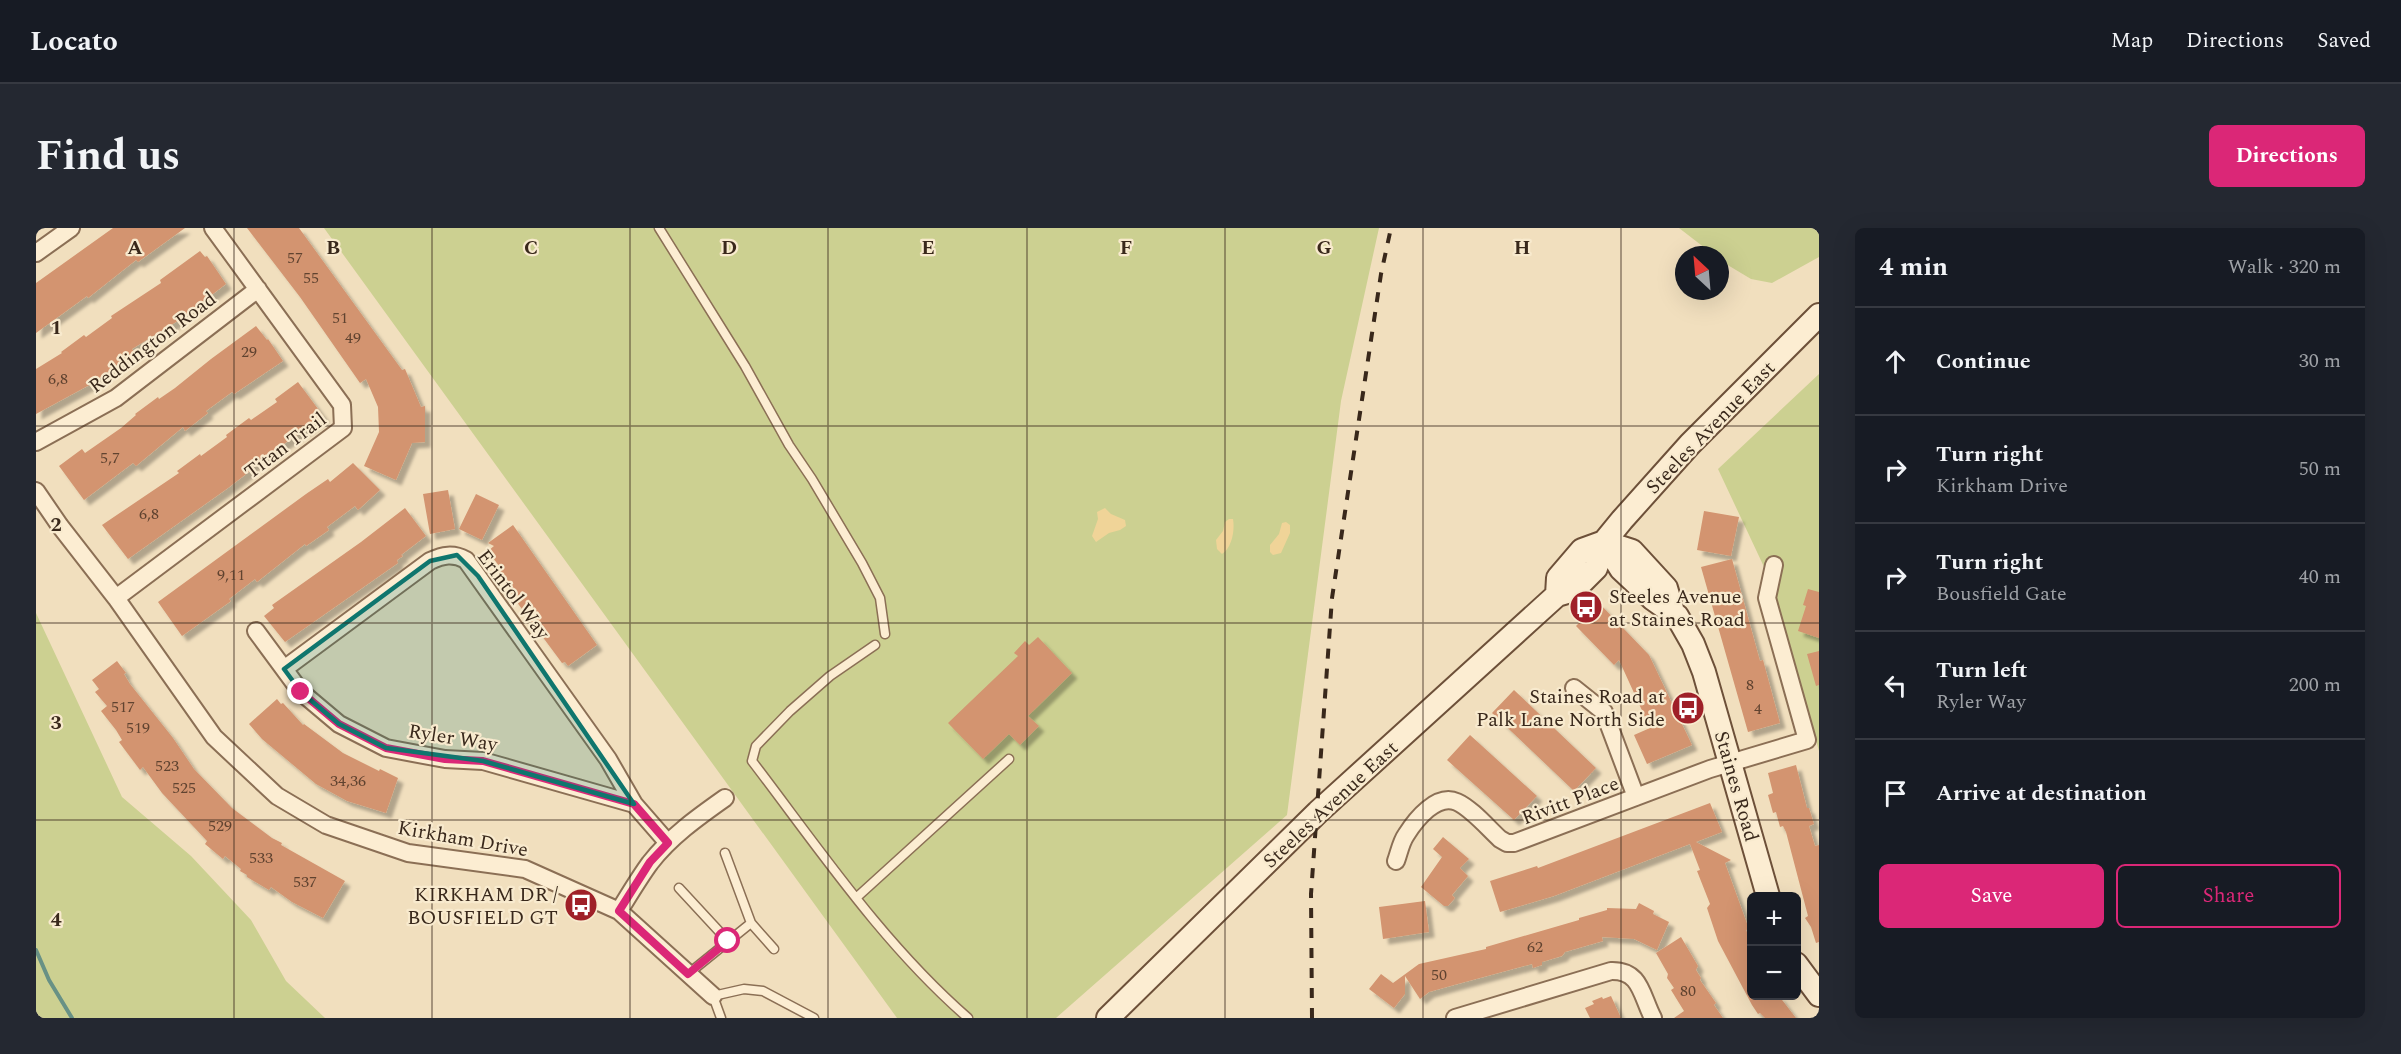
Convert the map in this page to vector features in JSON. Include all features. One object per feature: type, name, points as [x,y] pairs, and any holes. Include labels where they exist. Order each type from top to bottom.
[{"type":"main road","name":"Steeles Avenue East","points":[[1108,1018],[1318,812],[1557,595],[1558,578],[1582,550],[1604,542],[1690,444],[1819,315]]},
{"type":"main road","name":"Staines Road","points":[[1604,542],[1632,551],[1666,588],[1673,612],[1684,626],[1697,654],[1767,892]]},
{"type":"main road","points":[[1801,970],[1819,995]]},
{"type":"street","points":[[36,253],[71,228]]},
{"type":"street","name":"Titan Trail","points":[[116,598],[343,428],[342,405],[213,228]]},
{"type":"street","name":"Reddington Road","points":[[36,442],[116,398],[258,289]]},
{"type":"street","name":"Kirkham Drive","points":[[36,491],[116,598],[214,737],[277,796],[326,825],[408,853],[525,869],[619,911],[713,996]]},
{"type":"street","name":"Erintol Way","points":[[284,669],[430,561],[438,557],[457,555],[466,560],[608,759],[634,804]]},
{"type":"street","name":"Rivitt Place","points":[[1396,861],[1405,835],[1431,806],[1442,801],[1450,800],[1460,803],[1500,839],[1507,843],[1514,843],[1730,762],[1806,740],[1767,598],[1774,565]]},
{"type":"street","name":"Ryler Way","points":[[255,631],[301,692],[339,724],[386,748],[445,759],[483,761],[634,804]]},
{"type":"street","points":[[1574,688],[1604,712],[1636,797]]},
{"type":"street","points":[[619,911],[650,862],[687,825],[725,798]]},
{"type":"street","points":[[634,804],[668,843]]},
{"type":"street","points":[[1455,1018],[1611,971],[1628,972],[1635,978],[1653,1018]]},
{"type":"lane","points":[[659,228],[740,357],[789,445],[862,563],[880,598],[885,634]]},
{"type":"lane","points":[[874,645],[830,676],[790,711],[756,746],[752,760],[880,930],[935,990],[968,1018]]},
{"type":"lane","points":[[856,898],[1009,759]]},
{"type":"lane","points":[[725,853],[751,923],[774,949]]},
{"type":"lane","points":[[679,888],[728,941]]},
{"type":"lane","points":[[688,974],[751,923]]},
{"type":"lane","points":[[721,1018],[713,996],[744,989],[763,991],[814,1018]]},
{"type":"highlighted area","points":[[457,555],[478,576],[634,804],[483,761],[386,748],[339,724],[301,692],[284,669],[430,561]]},
{"type":"green space","points":[[324,228],[1379,228],[1341,401],[1287,815],[1056,1018],[897,1018]]},
{"type":"green space","points":[[1679,228],[1819,228],[1819,257],[1772,283],[1751,279],[1729,266],[1729,246],[1702,246]]},
{"type":"green space","points":[[1819,374],[1819,751],[1773,586],[1718,469]]},
{"type":"green space","points":[[36,613],[122,797],[191,856],[251,920],[286,981],[325,1018],[36,1018]]},
{"type":"sand","points":[[1105,508],[1111,514],[1125,520],[1126,526],[1109,533],[1096,542],[1092,536],[1098,519],[1097,512]]},
{"type":"sand","points":[[1233,519],[1233,533],[1228,548],[1222,554],[1217,549],[1216,540],[1223,531],[1225,522]]},
{"type":"sand","points":[[1286,522],[1290,525],[1290,533],[1281,553],[1273,555],[1270,552],[1270,545],[1279,534],[1282,523]]},
{"type":"building","points":[[113,228],[185,228],[138,262],[136,260],[88,298],[87,296],[36,333],[36,283]]},
{"type":"building","points":[[247,228],[299,228],[402,370],[405,369],[421,407],[425,406],[425,442],[412,443],[396,480],[364,466],[379,432],[378,407],[366,379],[360,383],[300,297]]},
{"type":"building","points":[[200,251],[205,257],[207,256],[226,284],[176,322],[132,349],[134,352],[93,383],[36,414],[36,369],[62,353],[84,335],[86,337],[112,318],[111,316],[161,283],[160,280]]},
{"type":"building","points":[[256,326],[283,361],[234,394],[232,392],[206,411],[208,413],[185,431],[183,427],[136,466],[133,463],[84,500],[59,466],[82,449],[85,453],[121,428],[135,414],[175,388]]},
{"type":"building","points":[[298,382],[324,417],[257,462],[248,470],[250,471],[228,488],[128,559],[102,525],[179,473],[177,471],[227,437],[226,435],[249,418],[251,420],[277,402],[275,399]]},
{"type":"building","points":[[353,463],[380,490],[358,510],[355,506],[327,527],[329,530],[306,546],[305,544],[257,582],[255,579],[229,599],[231,601],[182,636],[158,602],[306,494],[328,479],[330,482]]},
{"type":"building","points":[[448,490],[455,529],[430,534],[423,494]]},
{"type":"building","points":[[476,494],[499,505],[482,540],[459,529]]},
{"type":"building","points":[[405,508],[426,536],[401,555],[403,556],[397,560],[398,563],[285,642],[264,616],[274,608],[272,605]]},
{"type":"building","points":[[1704,511],[1739,517],[1731,556],[1697,550]]},
{"type":"building","points":[[513,525],[597,645],[568,666],[565,662],[562,663],[519,605],[502,579],[504,578],[499,572],[502,570],[488,551],[494,546],[488,543]]},
{"type":"building","points":[[1732,559],[1780,723],[1748,732],[1701,567]]},
{"type":"building","points":[[1808,589],[1819,592],[1819,638],[1798,631],[1806,606],[1803,605]]},
{"type":"building","points":[[1599,603],[1649,655],[1692,745],[1647,764],[1634,735],[1650,728],[1619,660],[1614,665],[1576,626]]},
{"type":"building","points":[[1038,637],[1072,673],[1028,716],[1039,726],[1020,745],[1009,734],[983,759],[948,723],[1018,656],[1014,653],[1025,641],[1029,645]]},
{"type":"building","points":[[1819,651],[1819,685],[1816,686],[1807,654]]},
{"type":"building","points":[[117,661],[126,673],[124,674],[130,684],[173,738],[194,769],[232,808],[282,843],[281,845],[345,881],[323,918],[292,902],[271,887],[269,890],[247,877],[225,856],[223,859],[205,844],[207,841],[162,793],[143,767],[140,770],[119,742],[122,740],[101,711],[107,706],[95,692],[99,689],[92,680]]},
{"type":"building","points":[[1514,690],[1596,768],[1574,791],[1492,713]]},
{"type":"building","points":[[277,699],[303,725],[343,753],[398,778],[386,813],[347,801],[316,784],[262,739],[249,724]]},
{"type":"building","points":[[1470,735],[1537,796],[1514,820],[1447,760]]},
{"type":"building","points":[[1796,765],[1807,808],[1809,808],[1814,824],[1809,826],[1815,846],[1819,845],[1819,942],[1816,943],[1811,927],[1805,918],[1808,916],[1786,832],[1783,826],[1780,827],[1776,812],[1773,813],[1768,795],[1773,793],[1768,773]]},
{"type":"building","points":[[1710,803],[1722,832],[1696,842],[1731,860],[1725,863],[1747,924],[1747,996],[1718,941],[1707,908],[1710,904],[1697,871],[1700,870],[1690,844],[1554,896],[1500,912],[1490,881],[1537,866],[1538,868]]},
{"type":"building","points":[[1443,837],[1469,859],[1460,868],[1468,876],[1452,895],[1455,898],[1448,906],[1444,906],[1421,887],[1442,857],[1433,849]]},
{"type":"building","points":[[1425,901],[1429,932],[1383,939],[1379,907]]},
{"type":"building","points":[[1639,903],[1654,911],[1653,914],[1669,922],[1657,950],[1634,939],[1602,937],[1603,941],[1565,952],[1562,956],[1542,962],[1542,965],[1533,968],[1532,964],[1454,985],[1429,992],[1420,999],[1405,976],[1405,994],[1394,1008],[1369,989],[1381,974],[1393,983],[1419,964],[1486,949],[1486,947],[1579,920],[1579,918],[1607,910],[1607,908],[1636,909]]},
{"type":"building","points":[[1681,937],[1698,966],[1696,970],[1700,980],[1723,1018],[1674,1018],[1684,1011],[1671,990],[1674,988],[1656,953]]},
{"type":"building","points":[[1611,996],[1621,1018],[1590,1018],[1585,1008],[1594,1004],[1592,1001]]},
{"type":"building","points":[[1749,1000],[1782,1000],[1796,1018],[1765,1018],[1760,1013],[1758,1014]]},
{"type":"waterway","points":[[36,950],[49,980],[72,1018]]},
{"type":"railway","points":[[1312,1018],[1311,894],[1332,598],[1381,274],[1391,228]]},
{"type":"place","name":"Steeles Avenue at Staines Road","points":[[1586,607]]},
{"type":"place","name":"Staines Road at Palk Lane North Side","points":[[1688,708]]},
{"type":"place","name":"KIRKHAM DR / BOUSFIELD GT","points":[[581,905]]},
{"type":"route","points":[[301,692],[339,724],[386,748],[445,759],[483,761],[634,804],[668,843],[650,862],[619,911],[688,974],[728,941]]}]
